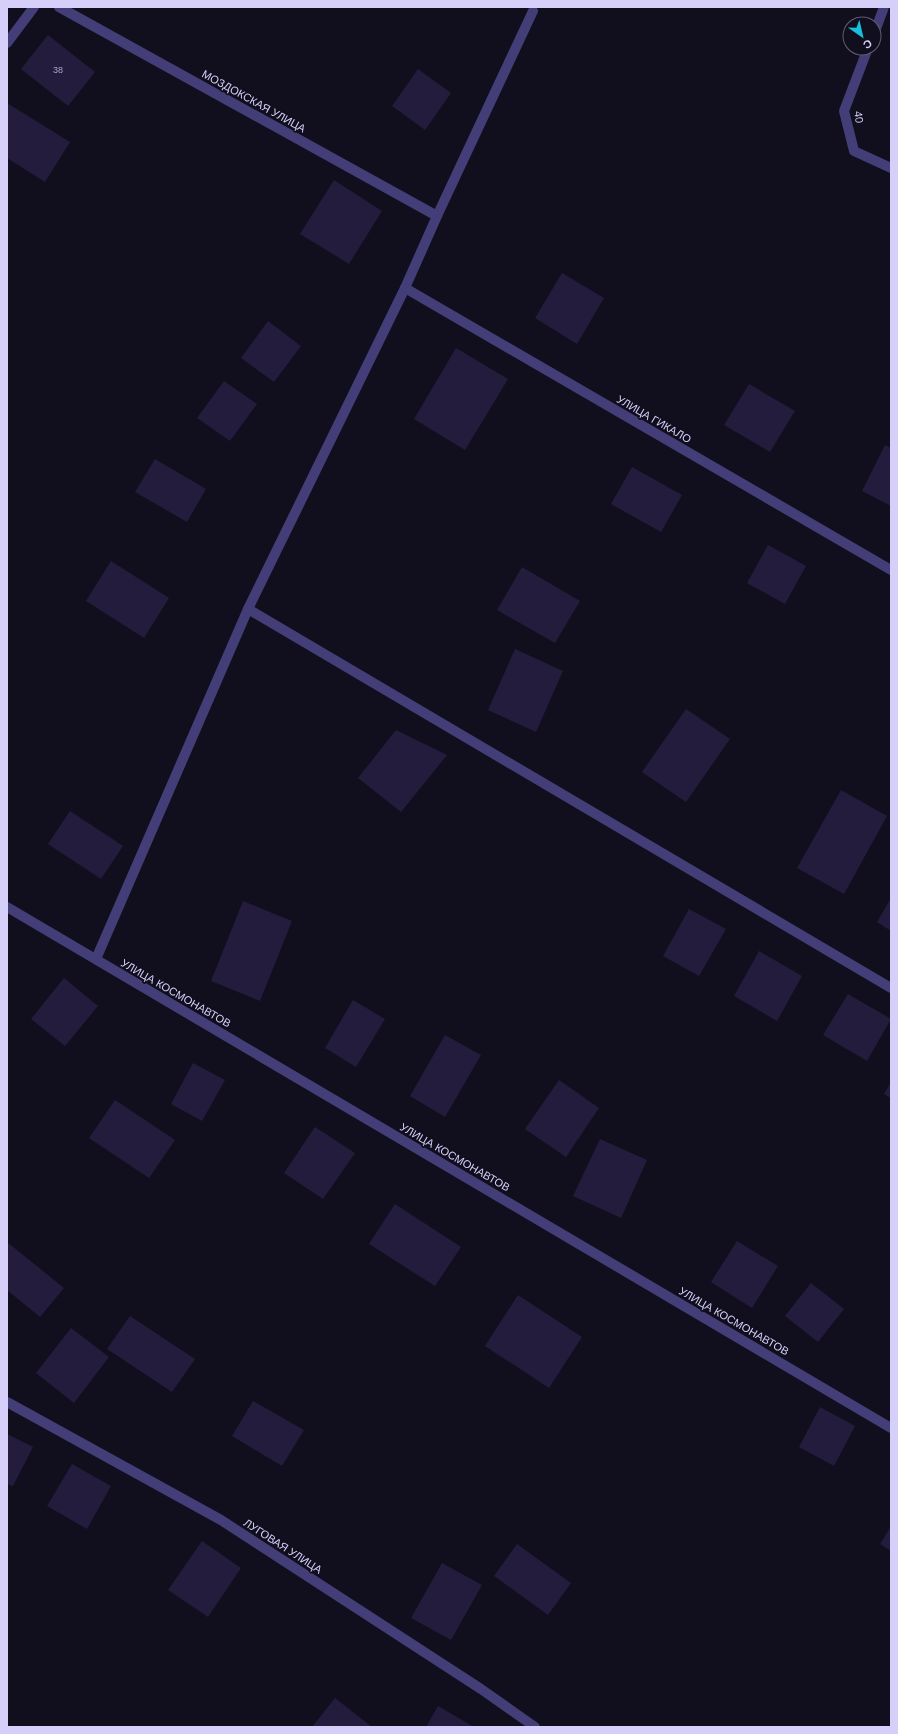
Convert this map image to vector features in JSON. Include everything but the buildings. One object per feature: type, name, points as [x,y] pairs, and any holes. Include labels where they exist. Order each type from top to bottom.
[{"type":"street","points":[[7,43],[34,7]]},
{"type":"street","name":"МОЗДОКСКАЯ УЛИЦА","points":[[59,7],[436,216]]},
{"type":"street","points":[[96,959],[248,609],[405,288],[436,216],[533,12]]},
{"type":"street","name":"40","points":[[865,56],[844,111],[854,151],[891,168]]},
{"type":"street","name":"УЛИЦА ГИКАЛО","points":[[405,288],[891,570]]},
{"type":"street","points":[[248,609],[891,988]]},
{"type":"street","name":"УЛИЦА КОСМОНАВТОВ","points":[[7,907],[891,1428]]},
{"type":"street","name":"ЛУГОВАЯ УЛИЦА","points":[[7,1402],[221,1520],[481,1689],[535,1727]]}]
